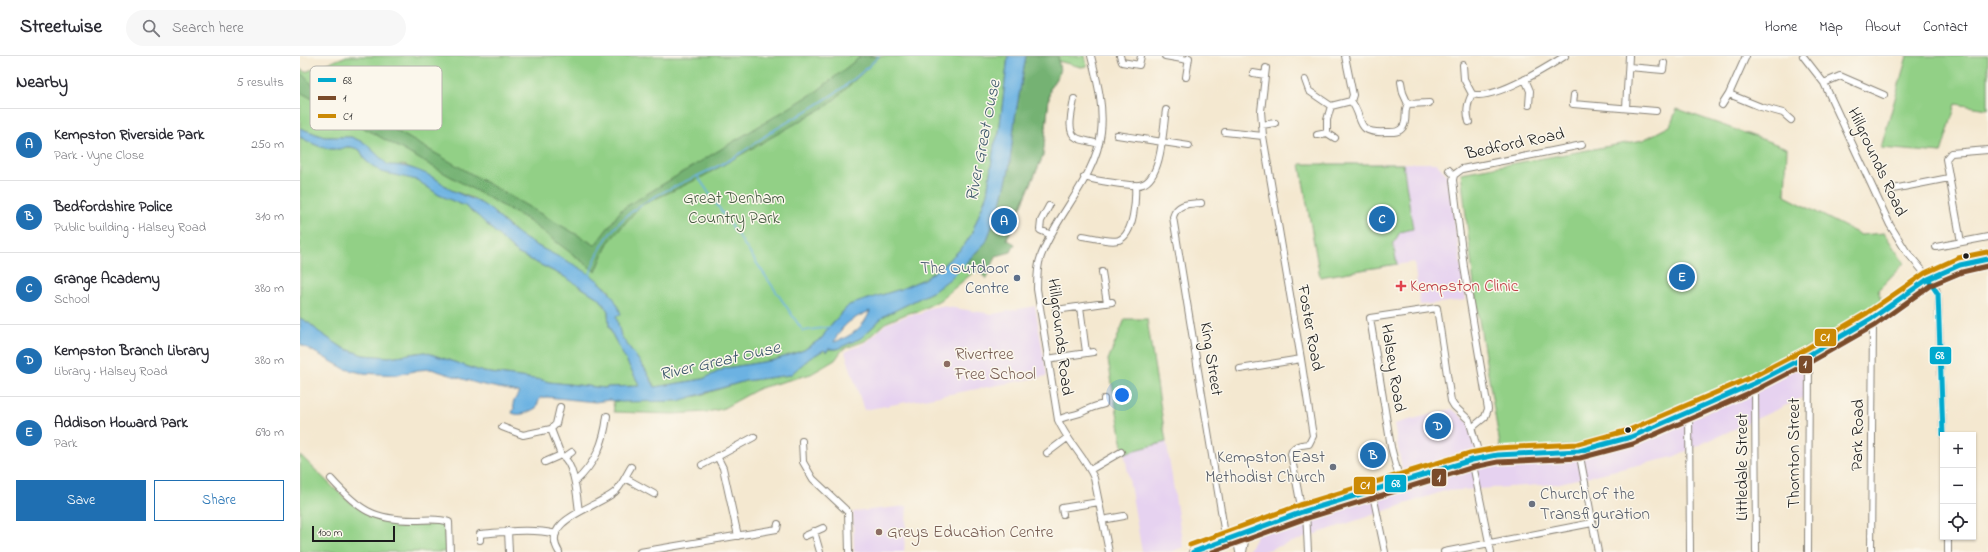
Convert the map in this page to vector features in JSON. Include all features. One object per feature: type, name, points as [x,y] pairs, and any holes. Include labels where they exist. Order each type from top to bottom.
[{"type":"main road","points":[[1193,552],[1247,531],[1304,512],[1476,459],[1497,456],[1579,451],[1630,437],[1689,410],[1755,383],[1809,355],[1871,318],[1928,279],[1960,265],[1988,259]]},
{"type":"street","name":"Hillgrounds Road","points":[[1092,56],[1102,110],[1101,133],[1098,144],[1084,176],[1041,255],[1037,276],[1038,303],[1058,420],[1067,438],[1090,470],[1096,485],[1109,552]]},
{"type":"street","points":[[1120,56],[1122,62],[1139,65],[1141,56]]},
{"type":"street","points":[[1165,56],[1188,58],[1186,77]]},
{"type":"street","points":[[1345,56],[1353,95],[1351,101],[1363,126],[1372,132],[1396,132],[1404,125],[1405,111],[1408,104],[1403,93],[1401,82]]},
{"type":"street","points":[[1472,94],[1484,96],[1492,94],[1525,79],[1558,58],[1565,56]]},
{"type":"street","points":[[1626,108],[1629,56]]},
{"type":"street","points":[[1722,104],[1729,94],[1746,56]]},
{"type":"street","name":"Hillgrounds Road","points":[[1802,56],[1824,83],[1890,225],[1906,251],[1938,294],[1944,432]]},
{"type":"street","points":[[1629,67],[1663,70],[1664,63]]},
{"type":"street","points":[[1463,65],[1464,79],[1472,94]]},
{"type":"street","name":"Foster Road","points":[[1253,73],[1265,72],[1261,111],[1263,136],[1302,359],[1312,436],[1312,441],[1309,444],[1296,446],[1292,449],[1291,454],[1304,512]]},
{"type":"street","points":[[1824,83],[1840,76],[1884,95]]},
{"type":"street","points":[[1525,79],[1530,91],[1529,105]]},
{"type":"street","points":[[1305,80],[1309,91],[1331,106],[1351,101]]},
{"type":"street","points":[[1469,122],[1467,104],[1472,94]]},
{"type":"street","points":[[1729,94],[1761,107],[1783,113],[1791,120]]},
{"type":"street","points":[[1574,95],[1573,104],[1656,111]]},
{"type":"street","points":[[1074,99],[1070,109],[1071,133],[1078,138],[1098,144]]},
{"type":"street","points":[[1408,104],[1429,103]]},
{"type":"street","points":[[1327,133],[1327,120],[1331,106]]},
{"type":"street","points":[[1084,176],[1110,183],[1135,185],[1142,184],[1154,174],[1157,166],[1166,110]]},
{"type":"street","points":[[1262,124],[1275,123]]},
{"type":"street","points":[[1225,132],[1263,136]]},
{"type":"street","points":[[1317,136],[1327,133],[1335,138]]},
{"type":"street","points":[[1117,135],[1128,134],[1161,142],[1189,146]]},
{"type":"street","name":"Bedford Road","points":[[1473,427],[1485,417],[1488,410],[1464,267],[1453,180],[1454,175],[1462,169],[1582,145]]},
{"type":"street","points":[[1961,242],[1946,159],[1951,153],[1988,150]]},
{"type":"street","name":"Bedford Road","points":[[1449,170],[1454,175]]},
{"type":"street","points":[[1893,189],[1949,178]]},
{"type":"street","points":[[1082,236],[1119,240],[1126,236],[1130,230],[1136,195],[1135,185]]},
{"type":"street","name":"King Street","points":[[1201,203],[1182,205],[1177,208],[1173,217],[1224,530],[1225,535],[1233,537],[1238,552]]},
{"type":"street","points":[[1049,206],[1048,214],[1041,221],[1040,230],[1051,235]]},
{"type":"street","points":[[1936,247],[1988,237]]},
{"type":"street","points":[[1056,310],[1110,302],[1102,272]]},
{"type":"street","points":[[1080,307],[1086,352]]},
{"type":"street","name":"Halsey Road","points":[[1400,482],[1391,447],[1370,318],[1437,308],[1451,401],[1470,420],[1473,427],[1476,459],[1491,552]]},
{"type":"street","name":"Park Road","points":[[1871,318],[1873,330],[1871,552]]},
{"type":"street","points":[[1047,359],[1093,352]]},
{"type":"street","name":"Thornton Street","points":[[1808,552],[1809,355]]},
{"type":"street","points":[[1240,369],[1302,359]]},
{"type":"street","name":"Littledale Street","points":[[1755,383],[1756,552]]},
{"type":"street","points":[[1058,420],[1066,415],[1078,413],[1092,406],[1104,404],[1104,399]]},
{"type":"street","points":[[502,427],[523,435],[551,429],[556,424],[560,407]]},
{"type":"street","points":[[1689,410],[1690,552]]},
{"type":"street","points":[[575,482],[596,457],[605,431],[607,416]]},
{"type":"street","points":[[551,429],[575,482],[579,512]]},
{"type":"street","points":[[702,465],[717,456],[748,443],[754,437]]},
{"type":"street","points":[[1047,453],[1067,438]]},
{"type":"street","points":[[802,441],[803,462],[813,479],[848,512],[849,552]]},
{"type":"street","points":[[1579,451],[1598,552]]},
{"type":"street","points":[[545,462],[572,452]]},
{"type":"street","points":[[1090,470],[1121,452]]},
{"type":"street","points":[[704,455],[708,461]]},
{"type":"street","points":[[717,456],[723,468],[738,536]]},
{"type":"street","points":[[559,552],[556,542],[556,534],[563,522],[607,498],[616,491],[630,467]]},
{"type":"street","points":[[331,478],[342,491],[372,515],[395,520],[440,519],[449,522],[450,552]]},
{"type":"street","points":[[624,478],[654,494]]},
{"type":"street","points":[[1372,490],[1385,552]]},
{"type":"street","points":[[1063,514],[1062,508],[1099,502]]},
{"type":"street","points":[[1304,512],[1308,552]]},
{"type":"street","points":[[1102,520],[1124,516]]},
{"type":"street","points":[[1444,552],[1592,523]]},
{"type":"street","points":[[640,552],[777,529],[778,524]]},
{"type":"street","points":[[805,536],[823,528]]},
{"type":"street","points":[[480,540],[480,534],[508,531],[534,530],[556,534]]},
{"type":"street","points":[[508,531],[509,552]]},
{"type":"street","points":[[814,531],[820,552]]},
{"type":"street","points":[[1243,552],[1247,531]]},
{"type":"street","points":[[1948,540],[1948,552]]},
{"type":"shaded area","points":[[1436,163],[1448,176],[1466,300],[1420,305],[1414,262],[1320,277],[1300,164]]},
{"type":"shaded area","name":"Rivertree Free School","points":[[941,306],[993,314],[1035,306],[1047,376],[864,410],[845,352],[867,342],[886,324],[909,315],[920,314],[929,308]]},
{"type":"shaded area","points":[[1125,319],[1147,319],[1183,547],[1171,552],[1142,552],[1108,360]]},
{"type":"shaded area","points":[[1805,363],[1804,397],[1673,457],[1555,484],[1444,491],[1262,552],[1248,552],[1258,532],[1405,486],[1394,424],[1452,409],[1469,423],[1479,464],[1578,454],[1632,441],[1695,417],[1760,390]]},
{"type":"shaded area","name":"Greys Education Centre","points":[[907,506],[904,552],[854,552],[853,512]]},
{"type":"green space","name":"Great Denham Country Park","points":[[347,56],[1008,56],[999,133],[994,145],[987,194],[971,235],[963,247],[941,267],[924,279],[901,289],[849,305],[829,327],[822,338],[804,350],[775,360],[726,368],[703,379],[655,387],[645,369],[621,336],[609,290],[590,275],[520,236],[491,210],[475,199],[451,190],[436,179],[404,165],[388,166],[365,143],[351,137],[324,137],[300,128],[300,69],[305,72],[310,70],[310,130],[442,130],[442,66],[321,66]]},
{"type":"green space","points":[[861,56],[880,56],[830,104],[702,177],[640,206],[608,243],[596,272],[526,219],[368,130],[395,130],[595,245],[622,209],[817,91]]},
{"type":"green space","points":[[1026,56],[1085,56],[1087,66],[1081,67],[1058,61],[1060,72],[1050,88],[1043,156],[1004,247],[940,300],[919,311],[908,313],[885,323],[865,341],[843,349],[835,360],[811,374],[760,388],[722,409],[707,412],[673,414],[614,412],[613,401],[636,401],[697,396],[745,381],[790,375],[810,358],[824,350],[826,352],[828,349],[837,349],[861,338],[884,316],[934,291],[951,278],[986,242],[1001,203],[1009,170],[1015,118]]},
{"type":"green space","points":[[1026,56],[1058,56],[1060,72],[1050,88],[1043,156],[1006,239],[1015,244],[1011,252],[996,256],[987,279],[967,262],[986,242],[1001,203],[1009,170],[1015,118]]},
{"type":"green space","points":[[1907,56],[1988,56],[1988,109],[1956,104],[1941,153],[1881,148]]},
{"type":"green space","points":[[300,72],[310,82],[310,98],[300,92]]},
{"type":"green space","points":[[1677,109],[1787,148],[1785,196],[1861,235],[1884,233],[1904,263],[1878,290],[1883,306],[1742,383],[1675,412],[1612,436],[1569,446],[1501,451],[1476,302],[1461,173],[1643,140],[1670,126]]},
{"type":"green space","points":[[300,137],[316,145],[329,149],[348,147],[355,148],[360,150],[366,161],[417,180],[439,195],[465,206],[478,216],[517,253],[563,276],[600,299],[608,311],[609,326],[613,336],[640,386],[605,388],[549,382],[483,372],[425,352],[389,357],[363,355],[343,348],[319,332],[309,323],[300,318]]},
{"type":"green space","points":[[1300,164],[1403,164],[1413,229],[1400,232],[1393,244],[1397,264],[1320,277]]},
{"type":"green space","points":[[1125,319],[1147,319],[1166,442],[1124,453],[1108,360]]},
{"type":"green space","points":[[300,455],[333,488],[358,508],[372,516],[386,522],[406,526],[444,524],[446,552],[300,552]]},
{"type":"water","points":[[1008,56],[1026,56],[1015,118],[1009,170],[1001,203],[986,242],[951,278],[934,291],[884,316],[861,338],[837,349],[828,349],[827,352],[824,350],[810,358],[790,375],[745,381],[678,401],[621,402],[609,400],[595,402],[547,397],[540,398],[536,408],[524,414],[515,414],[512,413],[514,408],[513,403],[519,392],[479,384],[431,369],[418,370],[397,375],[362,373],[345,369],[300,344],[300,318],[343,348],[363,355],[389,357],[425,352],[483,372],[549,382],[605,388],[640,386],[613,336],[609,326],[608,311],[600,299],[563,276],[517,253],[478,216],[465,206],[439,195],[417,180],[381,172],[366,161],[360,150],[351,147],[329,149],[320,147],[300,137],[300,128],[324,137],[351,137],[365,143],[388,165],[407,167],[438,180],[451,190],[477,201],[491,210],[521,236],[592,276],[614,299],[621,314],[616,316],[621,336],[645,369],[655,387],[703,379],[726,368],[775,360],[804,350],[822,338],[829,327],[849,305],[901,289],[924,279],[941,267],[963,247],[971,235],[987,194],[994,145],[999,133]],"holes":[[[870,311],[856,331],[834,342],[841,330],[849,322]]]},
{"type":"waterway","points":[[590,275],[594,261],[601,248],[613,230],[627,216],[660,194],[739,155],[770,132],[817,105],[843,87],[879,56]]},
{"type":"waterway","points":[[698,177],[803,331],[830,327]]},
{"type":"transit line","name":"C1","points":[[1190,545],[1300,505],[1470,453],[1497,448],[1578,444],[1629,430],[1752,377],[1806,349],[1867,313],[1925,273],[1958,258],[1987,252]]},
{"type":"transit line","name":"68","points":[[1193,552],[1302,512],[1472,460],[1497,455],[1579,451],[1631,437],[1755,383],[1809,355],[1871,319],[1928,279],[1960,265],[1988,259]]},
{"type":"transit line","name":"1","points":[[1212,552],[1304,519],[1474,467],[1498,462],[1580,458],[1633,444],[1758,389],[1812,361],[1875,325],[1931,285],[1962,272],[1988,266]]},
{"type":"transit line","name":"68","points":[[1928,279],[1938,294],[1943,432]]},
{"type":"place","name":"Grange Academy","points":[[1382,219]]},
{"type":"place","name":"Kempston Riverside Park","points":[[1004,221]]},
{"type":"place","name":"Addison Howard Park","points":[[1682,277]]},
{"type":"place","name":"The Outdoor Centre","points":[[1017,278]]},
{"type":"place","name":"Kempston Clinic","points":[[1401,286]]},
{"type":"place","name":"Rivertree Free School","points":[[947,364]]},
{"type":"place","name":"Kempston Branch Library","points":[[1438,426]]},
{"type":"place","name":"Bedfordshire Police","points":[[1373,455]]},
{"type":"place","name":"Kempston East Methodist Church","points":[[1333,467]]},
{"type":"place","name":"Church of the Transfiguration","points":[[1532,504]]},
{"type":"place","name":"Greys Education Centre","points":[[879,532]]},
{"type":"water label","name":"River Great Ouse","points":[[984,141]]},
{"type":"water label","name":"River Great Ouse","points":[[720,362]]}]
